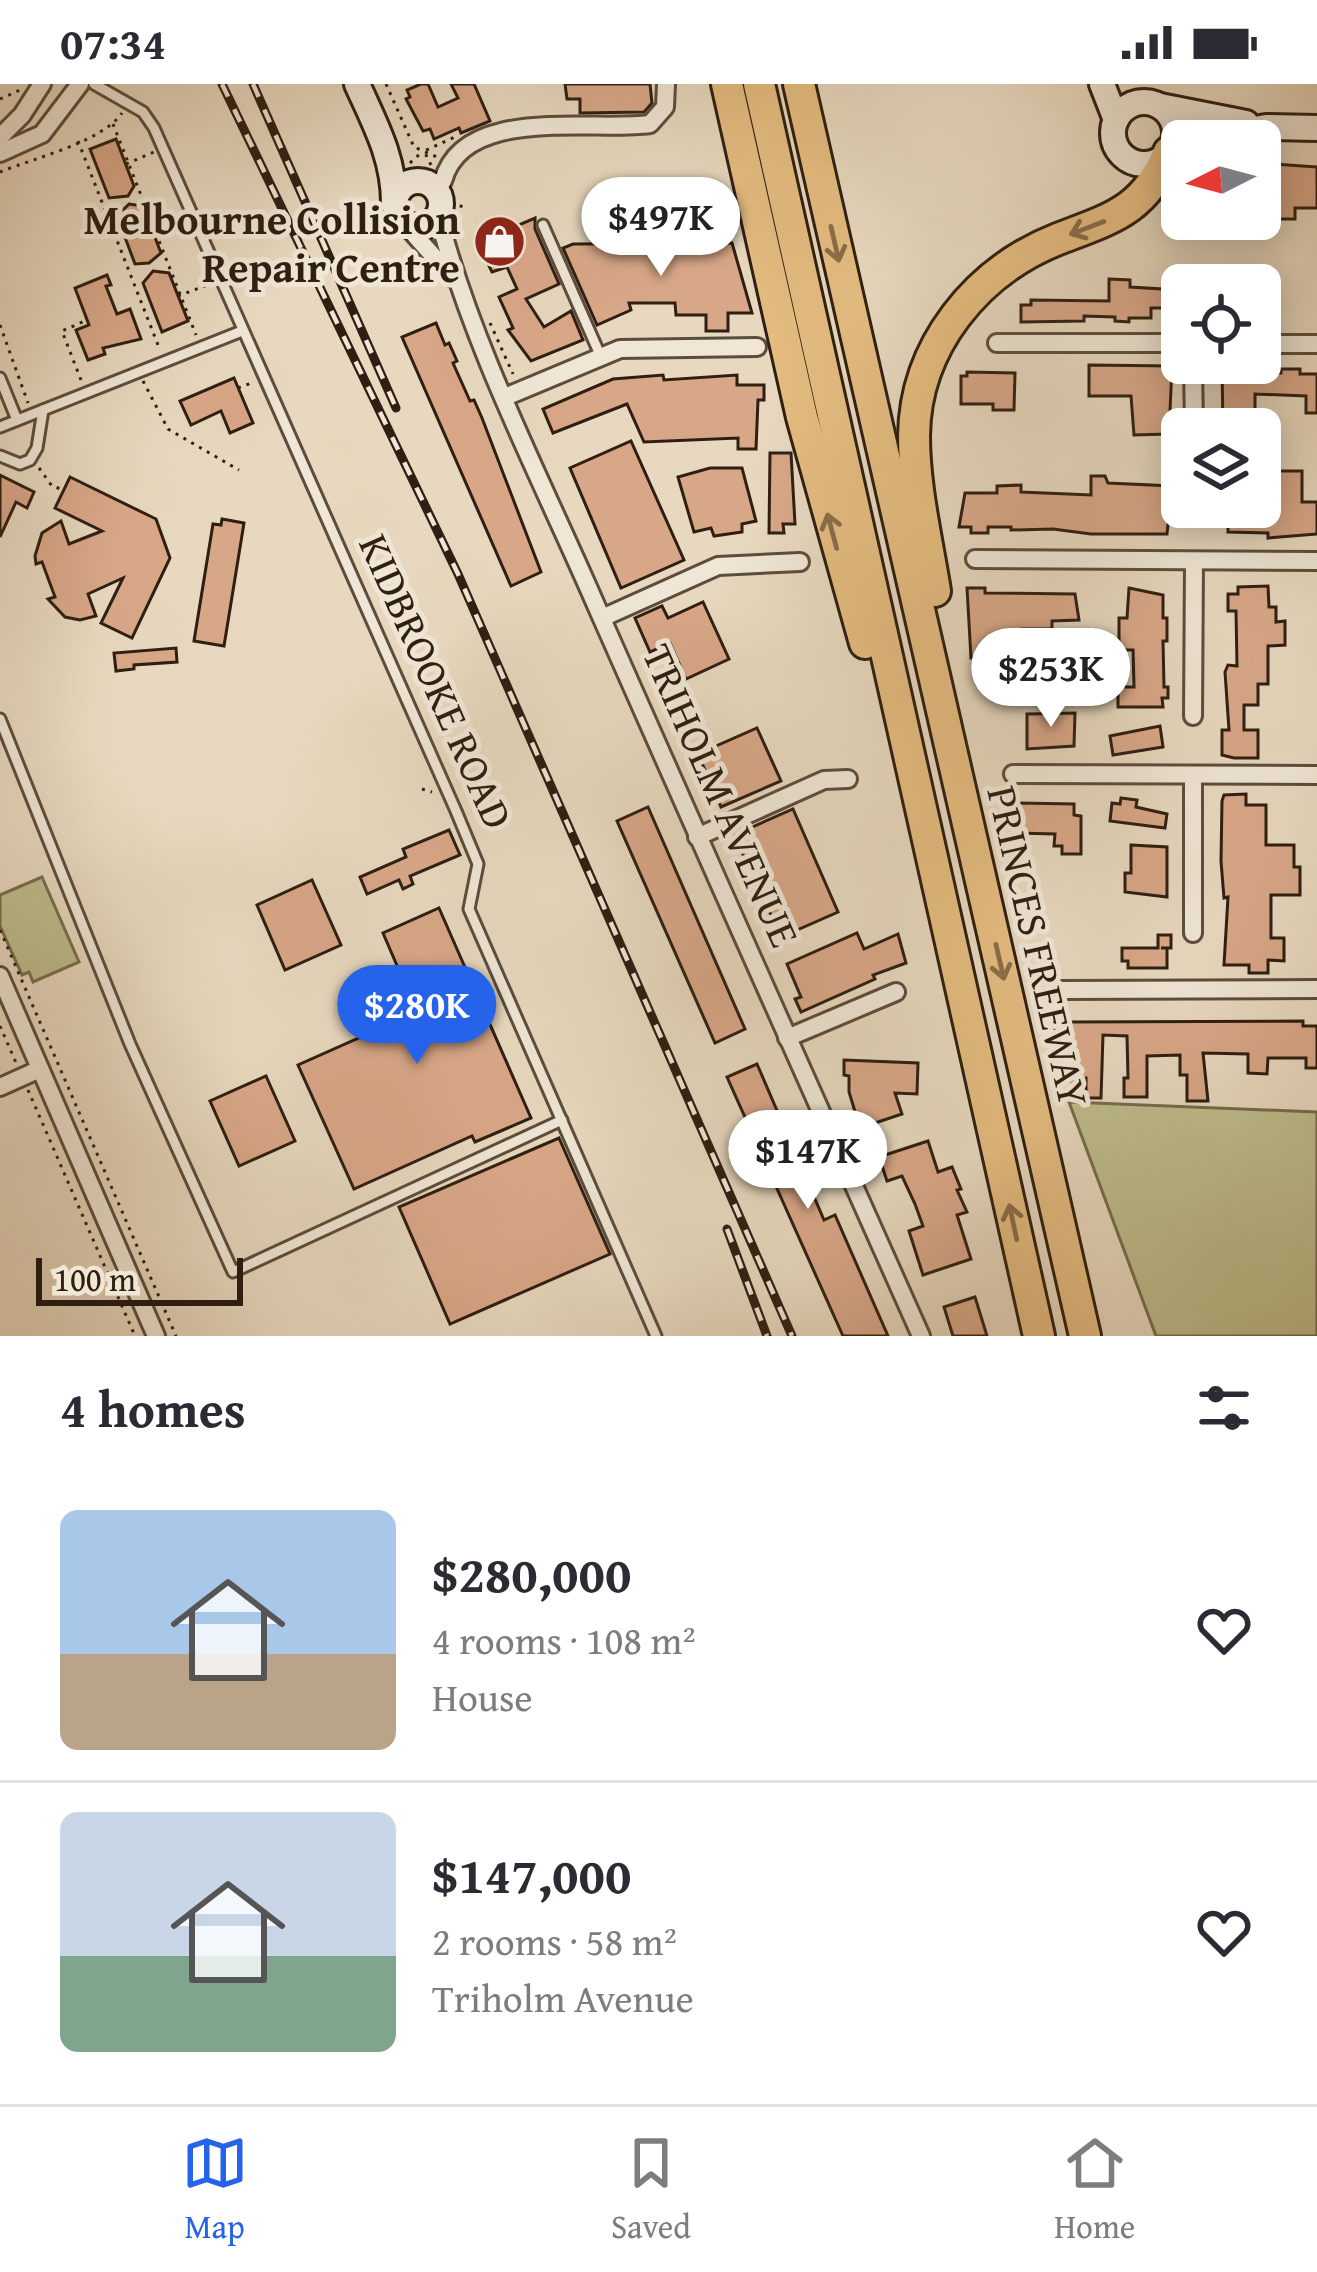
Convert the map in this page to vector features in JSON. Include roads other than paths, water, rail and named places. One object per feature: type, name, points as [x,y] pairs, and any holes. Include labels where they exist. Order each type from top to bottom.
[{"type":"highway","points":[[727,84],[802,418],[949,925]]},
{"type":"highway","name":"PRINCES FREEWAY","points":[[759,84],[1036,1328]]},
{"type":"highway","name":"PRINCES FREEWAY","points":[[799,84],[1085,1336]]},
{"type":"highway","points":[[974,848],[916,471],[914,431],[920,390],[946,328],[974,294],[1033,251],[1132,206],[1161,172]]},
{"type":"highway","points":[[1034,1113],[1105,1336]]},
{"type":"main road","points":[[357,84],[385,143],[398,213],[413,227],[424,226],[438,215],[435,167],[370,84]]},
{"type":"main road","points":[[1102,84],[1116,119],[1116,144],[1127,159],[1153,163],[1161,158]]},
{"type":"main road","points":[[1116,119],[1134,104],[1154,98],[1239,120]]},
{"type":"main road","points":[[1281,127],[1317,128]]},
{"type":"main road","points":[[398,213],[403,185],[435,167]]},
{"type":"street","points":[[0,137],[42,84]]},
{"type":"street","points":[[435,167],[507,129],[650,124],[665,107],[666,84]]},
{"type":"street","points":[[0,153],[42,134],[82,85]]},
{"type":"street","name":"TRIHOLM AVENUE","points":[[398,213],[458,284]]},
{"type":"street","name":"TRIHOLM AVENUE","points":[[438,215],[458,284],[505,397],[921,1336]]},
{"type":"street","points":[[998,343],[1161,343]]},
{"type":"street","points":[[1281,344],[1317,344]]},
{"type":"street","points":[[505,397],[620,349],[757,347]]},
{"type":"street","points":[[975,559],[1317,560]]},
{"type":"street","points":[[1193,716],[1194,561]]},
{"type":"street","points":[[602,618],[718,566],[800,562]]},
{"type":"street","points":[[1013,774],[1317,775]]},
{"type":"street","points":[[1193,775],[1193,933]]},
{"type":"street","points":[[697,837],[824,780],[848,778]]},
{"type":"street","points":[[0,976],[32,1073],[156,1336]]},
{"type":"street","points":[[1061,990],[1317,989]]},
{"type":"street","points":[[787,1039],[896,992]]},
{"type":"street","points":[[0,1087],[32,1073]]},
{"type":"lane","name":"KIDBROOKE ROAD","points":[[82,85],[129,102],[151,122],[456,811],[478,864],[469,908],[656,1336]]},
{"type":"lane","points":[[544,225],[602,357]]},
{"type":"lane","points":[[0,427],[242,331]]},
{"type":"lane","points":[[0,378],[17,420]]},
{"type":"lane","points":[[0,456],[20,464],[31,460],[38,448],[43,410]]},
{"type":"lane","points":[[0,719],[130,1044],[233,1271],[562,1120]]},
{"type":"railway","points":[[222,84],[458,574],[792,1336]]},
{"type":"railway","points":[[253,84],[396,408]]},
{"type":"railway","points":[[727,1229],[767,1336]]},
{"type":"place","name":"Melbourne Collision Repair Centre","points":[[499,242]]}]
